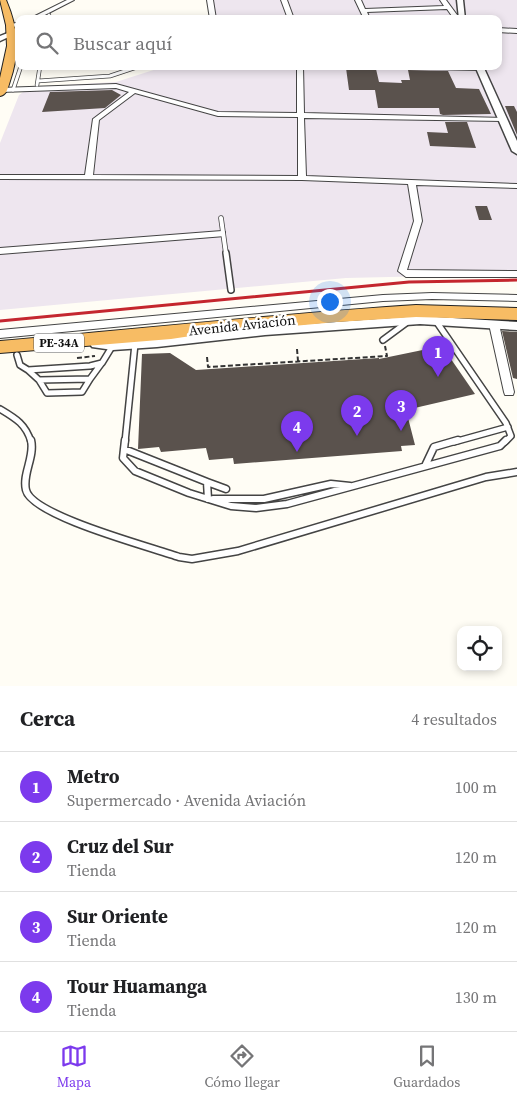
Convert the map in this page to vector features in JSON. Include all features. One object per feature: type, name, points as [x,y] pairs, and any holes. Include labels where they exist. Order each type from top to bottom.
[{"type":"highway","points":[[0,92],[12,55],[14,28],[2,0]]},
{"type":"highway","name":"Avenida Aviación","points":[[9,356],[174,337],[204,328],[299,319],[517,314]]},
{"type":"highway","name":"Avenida Aviación","points":[[0,348],[109,343]]},
{"type":"street","points":[[40,15],[71,0]]},
{"type":"street","points":[[210,0],[212,15]]},
{"type":"street","points":[[284,0],[290,15]]},
{"type":"street","points":[[358,0],[366,15]]},
{"type":"street","points":[[443,0],[454,15]]},
{"type":"street","points":[[460,0],[462,15]]},
{"type":"street","points":[[364,11],[448,7]]},
{"type":"street","points":[[0,39],[14,28]]},
{"type":"street","points":[[502,29],[517,30]]},
{"type":"street","points":[[300,70],[302,178]]},
{"type":"street","points":[[480,70],[517,152]]},
{"type":"street","points":[[0,92],[112,86],[218,114],[503,119]]},
{"type":"street","points":[[88,176],[96,120],[134,91]]},
{"type":"street","points":[[0,177],[302,178],[517,186]]},
{"type":"street","points":[[412,182],[418,221],[402,271],[406,274],[517,274]]},
{"type":"street","points":[[0,251],[222,234]]},
{"type":"street","points":[[0,334],[383,298],[432,296],[517,298]]},
{"type":"street","points":[[109,343],[135,344],[174,337],[409,321],[434,316],[517,326]]},
{"type":"street","points":[[494,324],[509,392]]},
{"type":"lane","points":[[13,90],[20,70]]},
{"type":"lane","points":[[39,70],[37,83],[110,76],[128,70]]},
{"type":"lane","points":[[222,218],[222,234],[231,290]]},
{"type":"lane","points":[[135,344],[123,458],[125,462],[135,471],[209,499],[264,499],[331,484],[338,483],[350,486],[500,446],[511,436],[508,427],[434,316]]},
{"type":"lane","points":[[383,341],[399,326],[409,321]]},
{"type":"lane","points":[[9,356],[28,370],[47,393],[82,392],[102,363],[109,343]]},
{"type":"lane","points":[[28,370],[90,366],[102,363]]},
{"type":"lane","points":[[38,380],[90,378]]},
{"type":"lane","points":[[0,409],[13,415],[22,424],[31,438],[33,454],[25,483],[26,492],[37,505],[74,521],[179,557],[192,559],[238,551],[458,486],[517,472]]},
{"type":"lane","points":[[425,466],[434,447],[508,427]]},
{"type":"lane","points":[[124,449],[226,489]]},
{"type":"lane","points":[[207,482],[209,499]]},
{"type":"path","points":[[207,357],[208,367],[387,356],[383,341]]},
{"type":"path","points":[[297,349],[298,361]]},
{"type":"shaded area","points":[[207,0],[517,0],[517,274],[346,278],[0,310],[0,143],[19,95],[30,87],[116,82],[154,70],[502,70],[502,15],[209,15]]},
{"type":"building","points":[[346,70],[376,70],[379,82],[402,83],[401,80],[410,80],[408,70],[448,71],[456,88],[479,89],[491,114],[443,115],[440,114],[439,108],[378,108],[375,90],[349,90]]},
{"type":"building","points":[[112,90],[121,95],[105,108],[42,112],[50,92]]},
{"type":"building","points":[[505,106],[514,106],[517,112],[517,135]]},
{"type":"building","points":[[445,122],[467,122],[476,148],[430,146],[427,132],[448,133]]},
{"type":"building","points":[[475,206],[487,206],[492,220],[479,220]]},
{"type":"building","points":[[502,331],[517,332],[517,379],[513,378]]},
{"type":"building","points":[[442,346],[475,394],[406,410],[415,445],[401,446],[402,451],[234,464],[233,458],[209,460],[206,448],[161,452],[159,447],[138,449],[142,354],[170,353],[196,370],[379,359]]},
{"type":"railway","points":[[0,321],[409,282],[517,280]]},
{"type":"place","name":"Metro","points":[[438,377]]},
{"type":"place","name":"Sur Oriente","points":[[401,431]]},
{"type":"place","name":"Cruz del Sur","points":[[357,436]]},
{"type":"place","name":"Tour Huamanga","points":[[297,452]]}]
